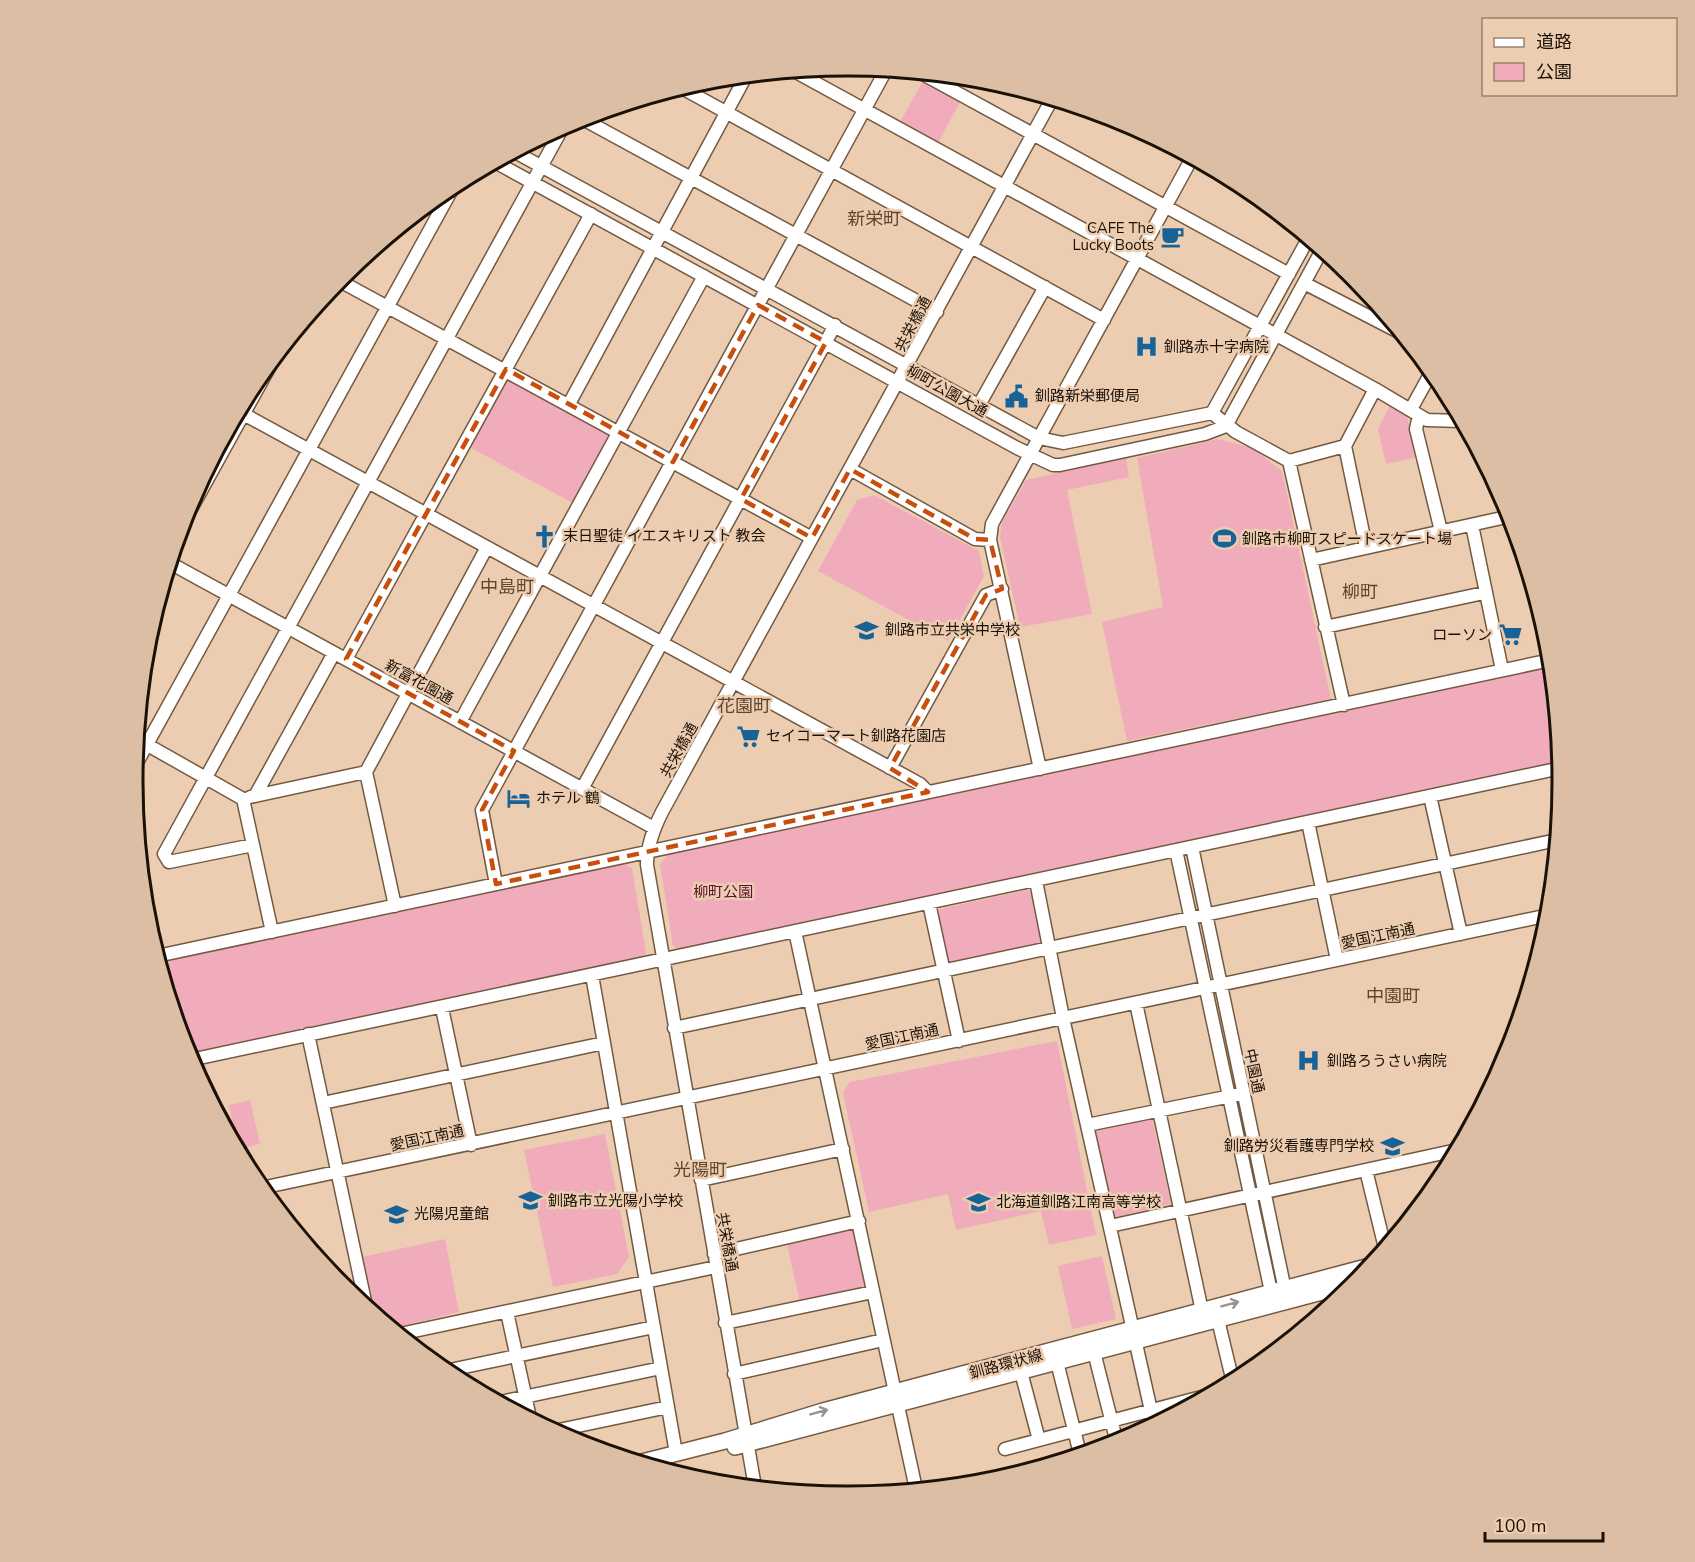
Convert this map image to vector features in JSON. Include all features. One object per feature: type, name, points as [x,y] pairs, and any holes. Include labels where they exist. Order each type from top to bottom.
[{"type":"main road","name":"釧路環状線","points":[[674,1463],[746,1439],[897,1398],[1134,1336],[1218,1320],[1353,1272]]},
{"type":"main road","name":"釧路環状線","points":[[897,1398],[1021,1372],[1094,1352],[1202,1311],[1335,1290]]},
{"type":"main road","name":"釧路環状線","points":[[656,1458],[746,1439]]},
{"type":"street","points":[[496,884],[482,810],[882,77]]},
{"type":"street","points":[[806,78],[1375,389],[1427,420],[1453,421]]},
{"type":"street","points":[[940,83],[1289,274]]},
{"type":"street","points":[[568,404],[692,180],[741,85]]},
{"type":"street","points":[[693,94],[972,245],[1104,320]]},
{"type":"street","name":"共栄橋通","points":[[753,1479],[662,959],[647,866],[647,851],[654,828],[1048,106]]},
{"type":"street","points":[[593,125],[937,312]]},
{"type":"street","points":[[253,845],[169,862],[164,855],[556,140]]},
{"type":"street","name":"柳町公園大通","points":[[523,156],[1039,438],[1063,443],[1212,412]]},
{"type":"street","points":[[1040,769],[990,540],[992,524],[1188,165]]},
{"type":"street","name":"柳町公園大通","points":[[503,167],[1030,454],[1060,465],[1205,434],[1226,426]]},
{"type":"street","points":[[145,735],[228,595],[444,204]]},
{"type":"street","points":[[272,932],[253,845],[249,798],[340,656],[426,514],[591,214]]},
{"type":"street","points":[[1305,245],[1212,412],[1226,426],[1289,461],[1345,446]]},
{"type":"street","points":[[1226,426],[1318,257]]},
{"type":"street","points":[[460,722],[704,276]]},
{"type":"street","points":[[1304,283],[1383,323]]},
{"type":"street","points":[[347,285],[506,369],[812,538]]},
{"type":"street","points":[[979,405],[1045,287]]},
{"type":"street","points":[[582,789],[835,325]]},
{"type":"street","points":[[1427,382],[1415,412],[1416,429],[1441,531]]},
{"type":"street","points":[[1366,547],[1345,446],[1375,389]]},
{"type":"street","points":[[246,415],[920,784],[928,792]]},
{"type":"street","points":[[1289,461],[1344,705]]},
{"type":"street","points":[[850,469],[975,539],[990,540]]},
{"type":"street","points":[[1311,560],[1501,518]]},
{"type":"street","points":[[1472,525],[1484,592],[1502,670]]},
{"type":"street","points":[[395,906],[366,772],[488,547]]},
{"type":"street","name":"新富花園通","points":[[177,567],[654,828]]},
{"type":"street","points":[[890,768],[986,595],[1002,589]]},
{"type":"street","points":[[1325,627],[1484,592]]},
{"type":"street","points":[[165,954],[1541,662]]},
{"type":"street","points":[[145,744],[249,798],[366,772]]},
{"type":"street","points":[[200,1058],[1552,770]]},
{"type":"street","points":[[1430,796],[1461,934]]},
{"type":"street","points":[[1308,822],[1337,960]]},
{"type":"street","points":[[674,1028],[1549,842]]},
{"type":"street","name":"中園通","points":[[1192,847],[1264,1193],[1279,1297]]},
{"type":"street","name":"中園通","points":[[1176,850],[1250,1196],[1279,1297]]},
{"type":"street","points":[[1036,880],[1063,1018],[1152,1416]]},
{"type":"street","points":[[929,903],[959,1041]]},
{"type":"street","name":"愛国江南通","points":[[272,1186],[1538,917]]},
{"type":"street","points":[[795,931],[914,1482]]},
{"type":"street","points":[[592,975],[676,1453]]},
{"type":"street","points":[[1136,1003],[1202,1311]]},
{"type":"street","points":[[442,1008],[471,1144]]},
{"type":"street","points":[[308,1034],[363,1292]]},
{"type":"street","points":[[323,1103],[604,1043]]},
{"type":"street","points":[[1087,1125],[1243,1093]]},
{"type":"street","points":[[701,1180],[843,1149]]},
{"type":"street","points":[[1110,1226],[1366,1170],[1443,1156]]},
{"type":"street","points":[[1366,1170],[1382,1240]]},
{"type":"street","points":[[714,1254],[859,1221]]},
{"type":"street","points":[[409,1332],[716,1267]]},
{"type":"street","points":[[725,1323],[873,1292]]},
{"type":"street","points":[[507,1312],[528,1409]]},
{"type":"street","points":[[1218,1320],[1231,1372]]},
{"type":"street","points":[[458,1368],[654,1326]]},
{"type":"street","points":[[734,1374],[884,1341]]},
{"type":"street","points":[[1094,1352],[1114,1433]]},
{"type":"street","points":[[1057,1362],[1078,1446]]},
{"type":"street","points":[[511,1400],[661,1368]]},
{"type":"street","points":[[1021,1372],[1039,1440]]},
{"type":"street","points":[[1005,1449],[1177,1403]]},
{"type":"street","points":[[569,1428],[668,1407]]},
{"type":"highlighted area","points":[[758,305],[826,342],[741,499],[812,538],[850,469],[975,539],[990,540],[1002,589],[986,595],[890,768],[928,792],[496,884],[482,810],[514,751],[346,659],[506,369],[673,462]]},
{"type":"green space","points":[[923,81],[929,82],[961,100],[938,143],[900,122]]},
{"type":"green space","points":[[507,377],[611,433],[573,503],[469,447]]},
{"type":"green space","points":[[1390,405],[1407,414],[1415,458],[1386,464],[1378,429]]},
{"type":"green space","name":"釧路市柳町スピードスケート場","points":[[1218,439],[1252,448],[1282,471],[1331,699],[1127,741],[1102,622],[1163,607],[1137,458]]},
{"type":"green space","points":[[1126,458],[1129,477],[1067,490],[1092,614],[1020,627],[1000,537],[1002,522],[1026,480]]},
{"type":"green space","points":[[874,495],[979,551],[984,576],[948,641],[818,571],[857,500]]},
{"type":"green space","name":"柳町公園","points":[[1538,669],[1543,673],[1551,765],[680,950],[673,946],[660,864],[669,853]]},
{"type":"green space","points":[[623,863],[632,868],[646,953],[640,959],[198,1054],[180,1007],[166,960]]},
{"type":"green space","points":[[1027,890],[1032,893],[1042,943],[947,963],[937,913],[940,909]]},
{"type":"green space","points":[[1057,1041],[1096,1235],[1049,1245],[1041,1211],[956,1230],[948,1194],[869,1212],[843,1093],[850,1082]]},
{"type":"green space","points":[[250,1100],[260,1144],[246,1147],[233,1126],[229,1105]]},
{"type":"green space","points":[[1152,1118],[1171,1204],[1116,1217],[1112,1212],[1096,1131],[1098,1128]]},
{"type":"green space","points":[[605,1134],[629,1257],[617,1274],[553,1287],[524,1150]]},
{"type":"green space","points":[[855,1228],[867,1284],[863,1290],[800,1303],[787,1244]]},
{"type":"green space","points":[[445,1239],[459,1312],[402,1326],[371,1300],[362,1257]]},
{"type":"green space","points":[[1102,1256],[1116,1319],[1072,1329],[1058,1266]]},
{"type":"place","name":"CAFE The Lucky Boots","points":[[1172,237]]},
{"type":"place","name":"釧路赤十字病院","points":[[1146,347]]},
{"type":"place","name":"釧路新栄郵便局","points":[[1017,396]]},
{"type":"place","name":"末日聖徒 イエスキリスト 教会","points":[[545,536]]},
{"type":"place","name":"釧路市柳町スピードスケート場","points":[[1224,539]]},
{"type":"place","name":"釧路市立共栄中学校","points":[[867,630]]},
{"type":"place","name":"ローソン","points":[[1510,635]]},
{"type":"place","name":"セイコーマート釧路花園店","points":[[748,736]]},
{"type":"place","name":"ホテル 鶴","points":[[518,798]]},
{"type":"place","name":"釧路ろうさい病院","points":[[1309,1061]]},
{"type":"place","name":"釧路労災看護専門学校","points":[[1392,1146]]},
{"type":"place","name":"釧路市立光陽小学校","points":[[530,1201]]},
{"type":"place","name":"北海道釧路江南高等学校","points":[[978,1202]]},
{"type":"place","name":"光陽児童館","points":[[396,1214]]},
{"type":"district","name":"新栄町","points":[[874,219]]},
{"type":"district","name":"中島町","points":[[507,587]]},
{"type":"district","name":"柳町","points":[[1360,592]]},
{"type":"district","name":"花園町","points":[[744,706]]},
{"type":"district","name":"中園町","points":[[1393,996]]},
{"type":"district","name":"光陽町","points":[[700,1170]]}]
